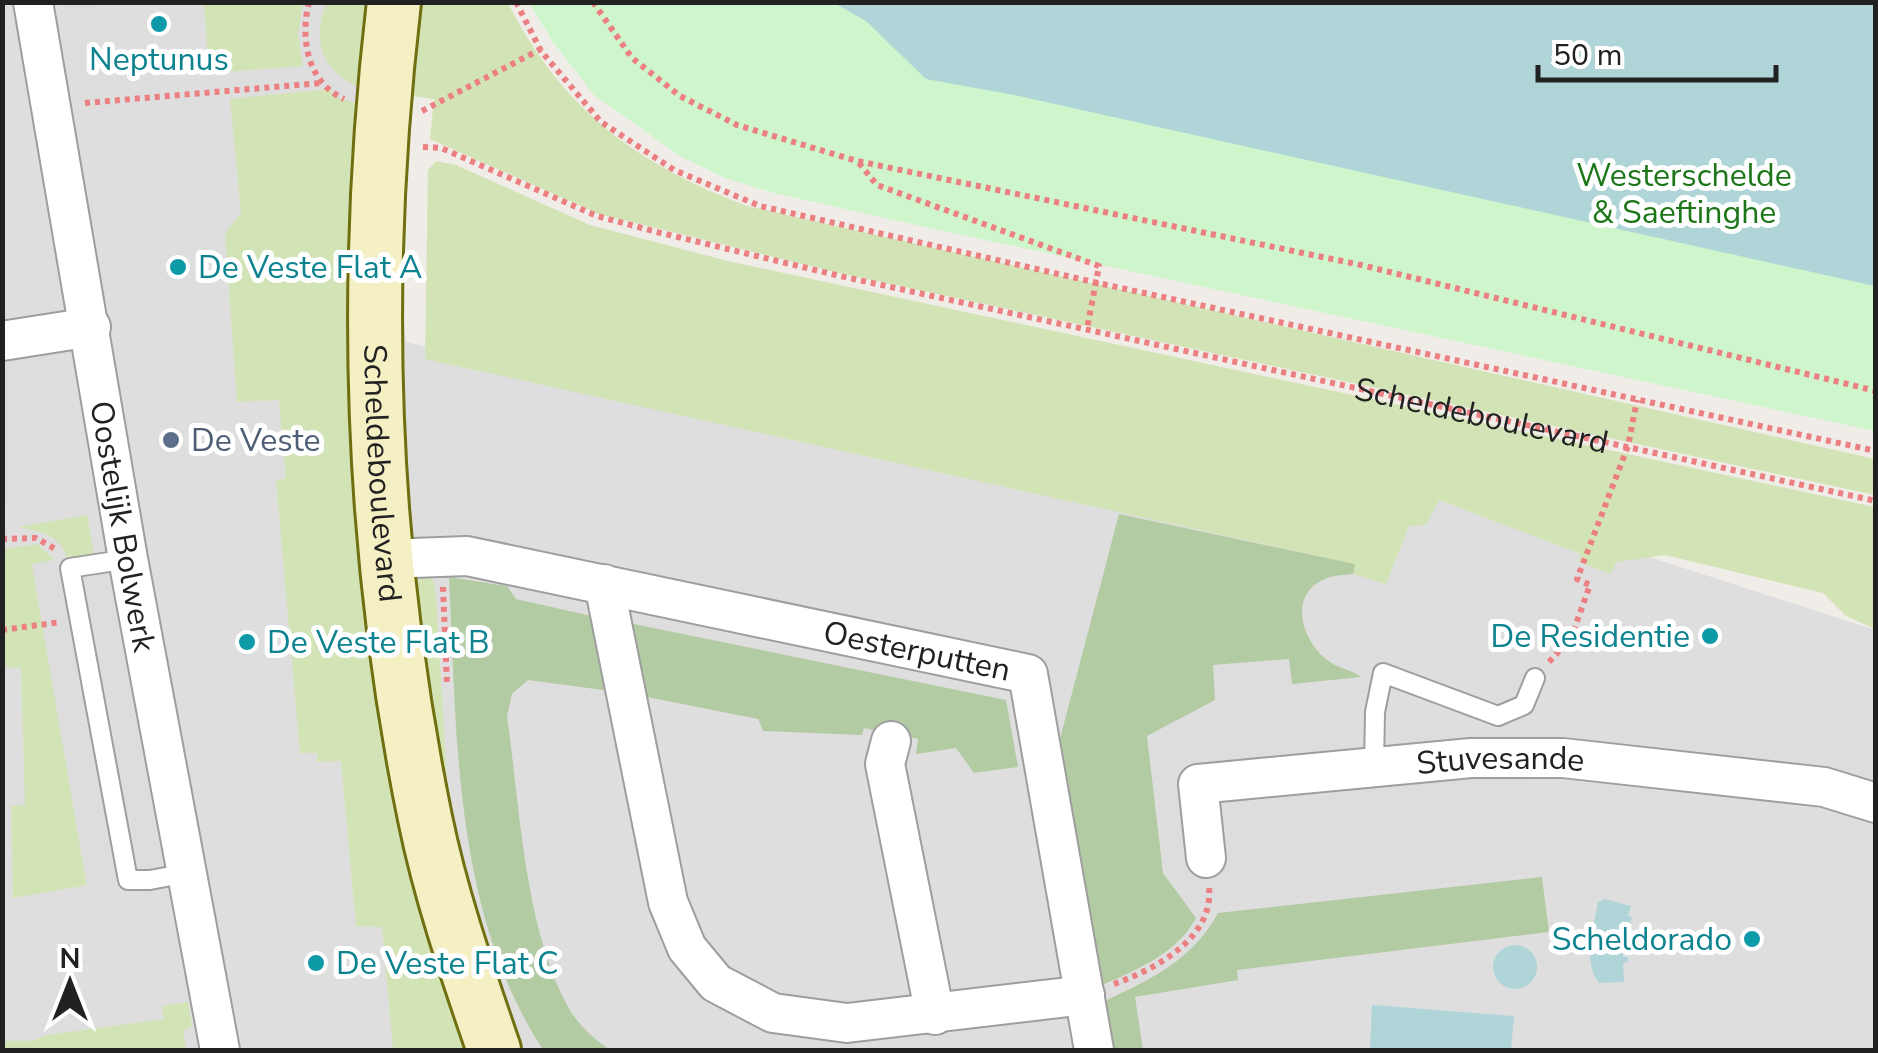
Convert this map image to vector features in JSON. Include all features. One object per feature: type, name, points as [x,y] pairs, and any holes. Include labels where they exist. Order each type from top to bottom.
[{"type":"main road","name":"Scheldeboulevard","points":[[394,2],[401,109],[374,272],[384,559],[425,820],[458,947],[494,1050]]},
{"type":"street","name":"Oostelijk Bolwerk","points":[[33,2],[128,560],[220,1050]]},
{"type":"street","points":[[2,341],[91,327]]},
{"type":"street","name":"Oesterputten","points":[[384,559],[467,556],[1028,674],[1094,1050]]},
{"type":"street","points":[[604,584],[668,902],[686,948],[716,982],[773,1013],[848,1023],[1085,995]]},
{"type":"street","points":[[890,741],[885,764],[934,1015]]},
{"type":"street","name":"Stuvesande","points":[[1206,858],[1198,784],[1374,766],[1471,758],[1563,758],[1824,786],[1876,802]]},
{"type":"lane","points":[[128,560],[70,568],[78,619],[128,880],[187,873]]},
{"type":"lane","points":[[1374,766],[1374,712],[1384,673],[1498,716],[1524,706],[1535,678]]},
{"type":"path","points":[[309,2],[303,38],[322,82],[339,98],[401,109],[541,49]]},
{"type":"path","name":"Scheldeboulevard","points":[[516,2],[541,49],[601,122],[674,170],[760,206],[1876,451]]},
{"type":"path","points":[[593,2],[632,58],[680,96],[738,124],[857,162],[1362,265],[1876,390]]},
{"type":"path","points":[[51,105],[322,82]]},
{"type":"path","name":"Scheldeboulevard","points":[[417,147],[441,148],[597,216],[822,272],[1876,501]]},
{"type":"path","points":[[857,162],[877,185],[1099,266],[1087,328]]},
{"type":"path","points":[[1571,638],[1590,585],[1576,580],[1628,446],[1637,400]]},
{"type":"path","points":[[2,539],[22,536],[50,544],[70,568]]},
{"type":"path","points":[[2,630],[78,619]]},
{"type":"path","points":[[1085,995],[1128,980],[1164,960],[1196,934],[1210,902],[1206,858]]},
{"type":"shaded area","points":[[2,3],[374,3],[406,342],[1353,542],[1431,486],[1875,630],[1875,1050],[3,1050]]},
{"type":"shaded area","points":[[63,3],[100,3],[108,80],[73,84]]},
{"type":"shaded area","points":[[57,354],[83,506],[9,519],[2,482],[3,364]]},
{"type":"shaded area","points":[[54,561],[58,581],[110,572],[161,865],[110,873],[114,895],[89,899],[32,565]]},
{"type":"shaded area","points":[[1392,624],[1522,674],[1515,692],[1384,643]]},
{"type":"shaded area","points":[[1287,660],[1291,692],[1341,687],[1351,753],[1413,745],[1410,718],[1439,722],[1442,741],[1529,739],[1522,875],[1194,910],[1165,872],[1148,736],[1217,702],[1214,667]]},
{"type":"shaded area","points":[[1855,698],[1875,701],[1869,765],[1847,763]]},
{"type":"shaded area","points":[[1616,719],[1812,744],[1809,765],[1614,740]]},
{"type":"green space","points":[[204,3],[303,3],[298,35],[303,66],[209,73]]},
{"type":"green space","points":[[326,3],[376,3],[369,92],[341,77],[325,58],[320,33]]},
{"type":"green space","points":[[415,3],[508,3],[553,74],[607,129],[671,172],[747,206],[1875,459],[1875,495],[835,272],[599,214],[430,139],[434,99],[403,95]]},
{"type":"green space","name":"Westerschelde & Saeftinghe","points":[[529,3],[1875,3],[1875,431],[934,229],[725,178],[680,156],[594,95]]},
{"type":"green space","points":[[329,89],[339,98],[364,105],[357,173],[469,1050],[393,1050],[382,927],[356,926],[341,761],[317,762],[317,753],[300,753],[276,480],[286,478],[279,400],[237,402],[225,234],[241,212],[230,99]]},
{"type":"green space","points":[[436,161],[456,165],[590,225],[728,261],[1875,507],[1875,629],[1846,616],[1823,593],[1665,555],[1616,562],[1611,574],[1579,562],[1581,554],[1439,500],[1426,525],[1409,526],[1386,584],[1353,574],[1354,564],[425,359],[428,170]]},
{"type":"green space","points":[[1119,514],[1355,564],[1353,574],[1317,583],[1308,592],[1302,615],[1309,639],[1317,650],[1330,662],[1361,677],[1292,684],[1289,659],[1213,665],[1215,700],[1147,736],[1163,873],[1196,918],[1166,952],[1097,987],[1056,754]]},
{"type":"green space","points":[[87,515],[94,554],[67,558],[54,539],[18,527]]},
{"type":"green space","points":[[38,544],[54,560],[32,564],[87,885],[13,898],[11,806],[25,805],[21,668],[3,667],[3,549]]},
{"type":"green space","points":[[419,573],[432,574],[436,596],[449,811],[410,585]]},
{"type":"green space","points":[[449,577],[507,586],[516,599],[605,619],[613,686],[603,690],[528,680],[512,694],[507,716],[526,864],[541,938],[571,1012],[610,1050],[543,1050],[513,996],[491,940],[465,821]]},
{"type":"green space","points":[[619,621],[1006,700],[1018,767],[974,773],[956,748],[916,754],[918,739],[864,728],[862,735],[763,731],[758,719],[632,694]]},
{"type":"green space","points":[[1542,877],[1549,932],[1237,970],[1238,980],[1135,997],[1143,1050],[1109,1050],[1100,1003],[1152,978],[1182,957],[1218,913]]},
{"type":"green space","points":[[188,1002],[192,1026],[183,1031],[186,1050],[3,1050],[3,1041],[32,1041],[47,1035],[164,1019],[162,1006]]},
{"type":"water","points":[[834,3],[1875,3],[1875,286],[1019,96],[926,79],[866,21]]},
{"type":"water","points":[[1605,899],[1631,906],[1623,957],[1628,957],[1628,962],[1623,963],[1624,982],[1599,983],[1591,965],[1598,902]]},
{"type":"water","points":[[1515,945],[1530,952],[1537,967],[1530,982],[1515,989],[1500,982],[1493,967],[1500,952]]},
{"type":"water","points":[[1372,1005],[1514,1016],[1511,1050],[1370,1050]]},
{"type":"place","name":"Neptunus","points":[[159,24]]},
{"type":"place","name":"De Veste Flat A","points":[[178,267]]},
{"type":"place","name":"De Veste","points":[[171,440]]},
{"type":"place","name":"De Residentie","points":[[1710,636]]},
{"type":"place","name":"De Veste Flat B","points":[[247,642]]},
{"type":"place","name":"Scheldorado","points":[[1752,939]]},
{"type":"place","name":"De Veste Flat C","points":[[316,963]]}]
